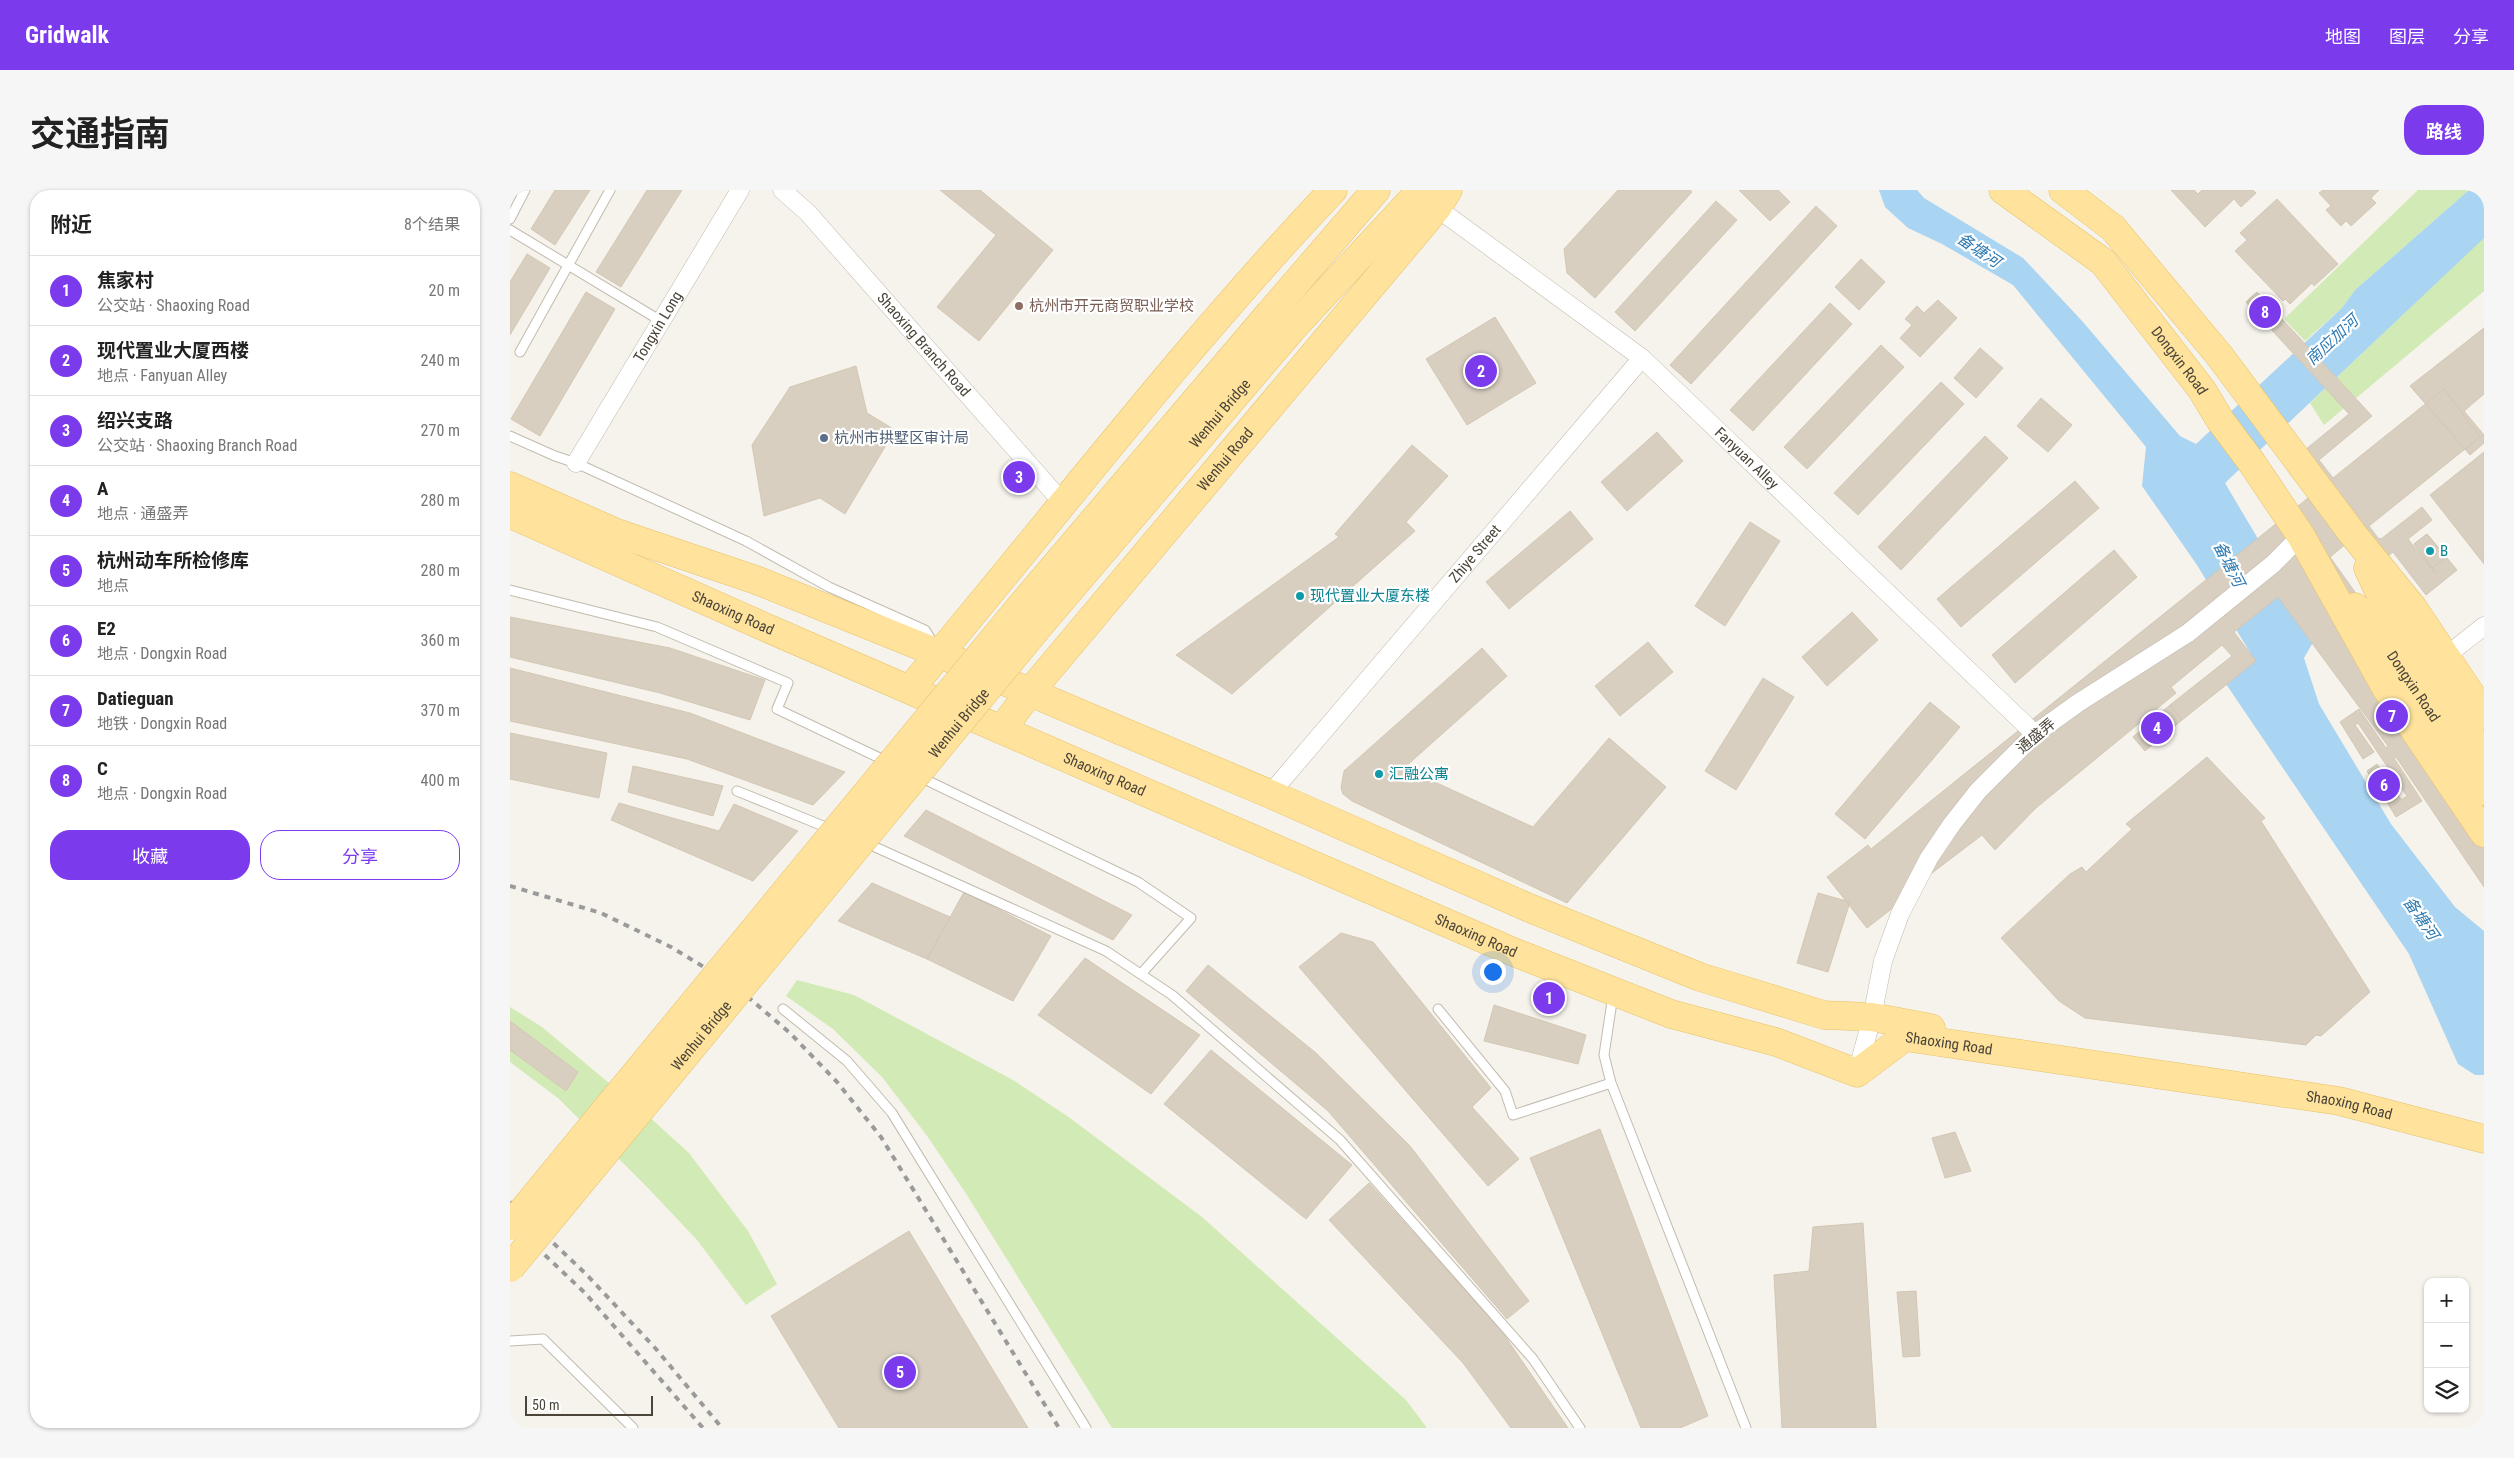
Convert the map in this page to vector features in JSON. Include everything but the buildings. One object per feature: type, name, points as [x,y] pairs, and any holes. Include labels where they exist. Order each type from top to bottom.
[{"type":"main road","points":[[910,689],[1062,502],[1275,251],[1333,190]]},
{"type":"main road","name":"Wenhui Bridge","points":[[510,1268],[1039,626],[1281,322],[1376,190]]},
{"type":"main road","name":"Dongxin Road","points":[[2003,190],[2103,262],[2202,390],[2220,420],[2252,463],[2301,536],[2386,688],[2484,833]]},
{"type":"main road","name":"Dongxin Road","points":[[2063,190],[2113,228],[2219,355],[2352,533],[2414,608],[2484,714]]},
{"type":"main road","name":"Wenhui Bridge","points":[[510,1226],[1020,607],[1281,322],[1435,196]]},
{"type":"main road","name":"Wenhui Road","points":[[1002,729],[1029,693],[1435,196]]},
{"type":"main road","name":"Shaoxing Road","points":[[510,486],[617,533],[756,580],[940,654],[1270,794],[1527,907],[1700,978],[1824,1015],[1872,1017],[1922,1026],[2346,1087],[2484,1123]]},
{"type":"main road","name":"Shaoxing Road","points":[[510,514],[767,628],[1516,953],[1671,1014],[1776,1042],[1857,1073],[1905,1037],[2339,1101],[2484,1139]]},
{"type":"main road","name":"Dongxin Road","points":[[2352,533],[2391,618],[2484,754]]},
{"type":"main road","name":"Dongxin Road","points":[[2316,565],[2369,621],[2484,791]]},
{"type":"street","name":"Tongxin Long","points":[[576,463],[740,190]]},
{"type":"street","name":"Shaoxing Branch Road","points":[[782,190],[808,212],[1062,502]]},
{"type":"street","name":"Fanyuan Alley","points":[[1435,196],[1642,358],[2035,734]]},
{"type":"street","name":"Zhiye Street","points":[[1270,794],[1642,358]]},
{"type":"street","name":"通盛弄","points":[[1857,1073],[1872,1017],[1883,960],[1900,914],[1929,858],[1978,791],[2035,734],[2078,703],[2188,633],[2273,564],[2301,536]]},
{"type":"street","points":[[2446,656],[2484,626]]},
{"type":"lane","points":[[510,219],[526,190]]},
{"type":"lane","points":[[520,352],[610,190]]},
{"type":"lane","points":[[510,230],[661,321]]},
{"type":"lane","points":[[510,436],[576,463],[746,541],[829,586],[925,630],[940,654]]},
{"type":"lane","points":[[510,590],[657,626],[788,683],[777,709],[1138,882],[1191,918],[1141,974]]},
{"type":"lane","points":[[737,791],[850,836],[1106,950],[1172,995],[1340,1140],[1533,1358],[1580,1428]]},
{"type":"lane","points":[[1614,991],[1604,1055],[1611,1083],[1746,1428]]},
{"type":"lane","points":[[783,1009],[847,1061],[892,1113],[1086,1428]]},
{"type":"lane","points":[[1438,1009],[1505,1091],[1513,1115],[1611,1083]]},
{"type":"lane","points":[[510,1341],[543,1340],[633,1428]]},
{"type":"green space","points":[[2418,190],[2469,190],[2355,290],[2342,308],[2305,341],[2284,319]]},
{"type":"green space","points":[[2484,237],[2484,291],[2324,425],[2310,403]]},
{"type":"green space","points":[[797,980],[854,995],[1013,1080],[1070,1118],[1202,1217],[1406,1400],[1427,1428],[1112,1428],[965,1192],[925,1133],[882,1077],[833,1029],[786,996]]},
{"type":"green space","points":[[510,1007],[542,1027],[646,1114],[689,1153],[748,1231],[777,1284],[746,1305],[697,1240],[648,1188],[559,1099],[510,1062]]},
{"type":"water","points":[[1879,190],[1917,190],[1924,198],[2023,258],[2083,322],[2180,436],[2196,444],[2342,308],[2355,290],[2469,190],[2484,190],[2484,238],[2225,483],[2316,637],[2304,658],[2319,704],[2391,824],[2455,907],[2484,931],[2484,1075],[2475,1075],[2458,1064],[2409,954],[2226,684],[2254,659],[2197,565],[2142,486],[2146,447],[2013,285],[1942,244],[1908,228],[1885,207]]},
{"type":"railway","points":[[510,886],[601,913],[671,947],[735,986],[790,1033],[837,1082],[881,1137],[1059,1428]]},
{"type":"railway","points":[[510,1202],[587,1275],[656,1349],[722,1428]]},
{"type":"railway","points":[[510,1222],[585,1293],[703,1428]]},
{"type":"place","name":"杭州市开元商贸职业学校","points":[[1019,306]]},
{"type":"place","name":"C","points":[[2265,312]]},
{"type":"place","name":"现代置业大厦西楼","points":[[1481,371]]},
{"type":"place","name":"杭州市拱墅区审计局","points":[[824,438]]},
{"type":"place","name":"绍兴支路","points":[[1019,477]]},
{"type":"place","name":"B","points":[[2430,551]]},
{"type":"place","name":"现代置业大厦东楼","points":[[1300,596]]},
{"type":"place","name":"Datieguan","points":[[2392,716]]},
{"type":"place","name":"A","points":[[2157,728]]},
{"type":"place","name":"汇融公寓","points":[[1379,774]]},
{"type":"place","name":"E2","points":[[2384,785]]},
{"type":"place","name":"焦家村","points":[[1549,998]]},
{"type":"place","name":"杭州动车所检修库","points":[[900,1372]]},
{"type":"water label","name":"备塘河","points":[[1979,250]]},
{"type":"water label","name":"南应加河","points":[[2332,340]]},
{"type":"water label","name":"备塘河","points":[[2229,564]]},
{"type":"water label","name":"备塘河","points":[[2421,918]]}]
